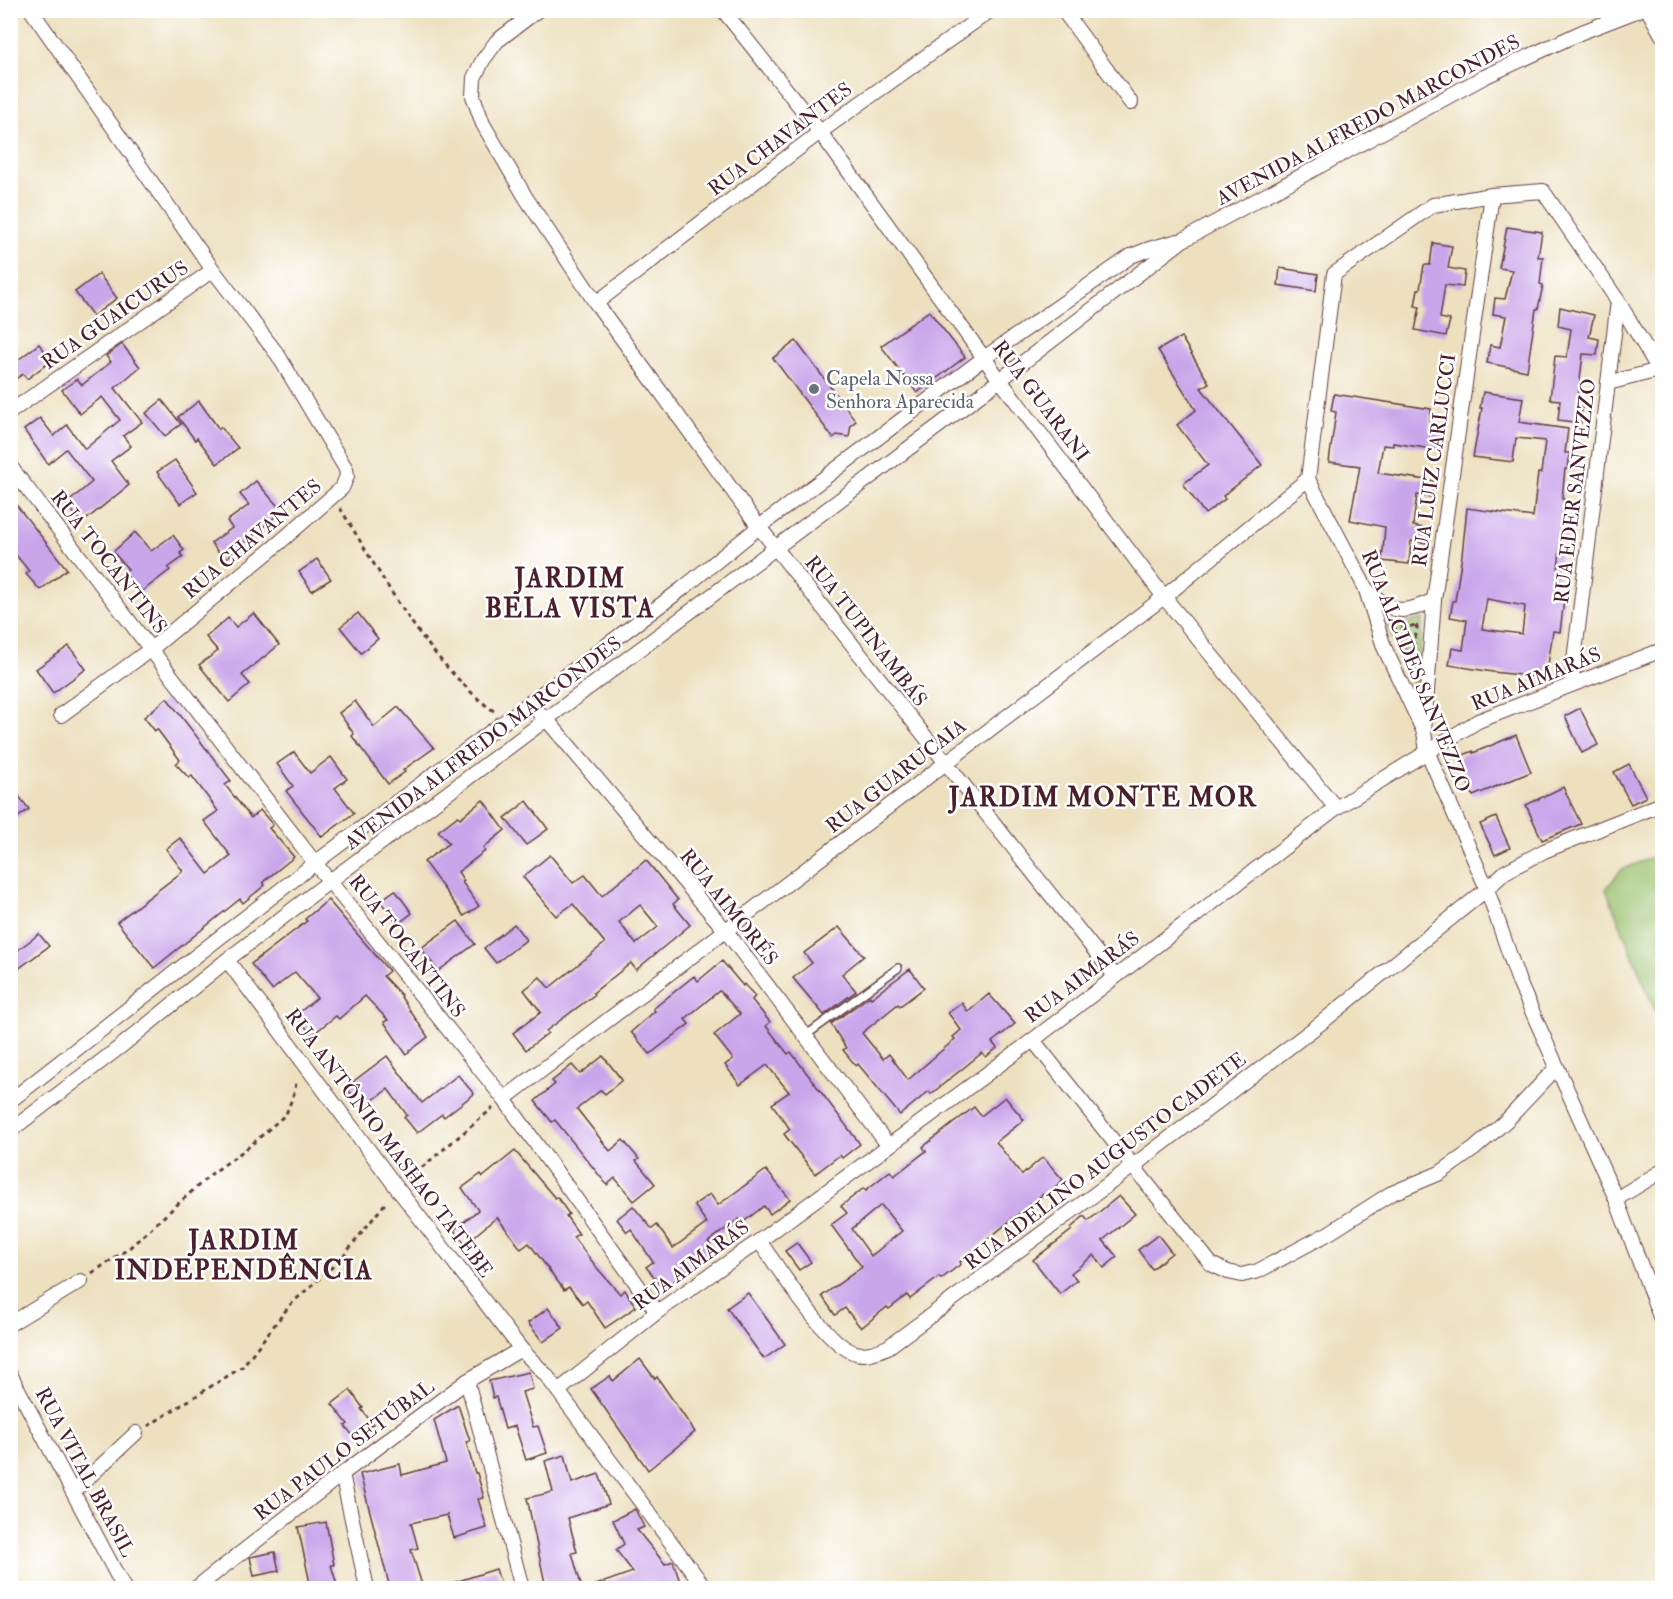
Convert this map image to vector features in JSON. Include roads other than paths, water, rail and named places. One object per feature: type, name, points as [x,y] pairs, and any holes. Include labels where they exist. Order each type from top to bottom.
[{"type":"street","name":"RUA GUAICURUS","points":[[31,10],[213,270],[278,355],[346,469],[347,476]]},
{"type":"street","name":"RUA TUPINAMBÁS","points":[[537,10],[497,41],[483,60],[474,78],[473,96],[483,124],[526,198],[596,303],[759,527],[1115,976]]},
{"type":"street","name":"RUA GUARANI","points":[[723,10],[820,132],[1000,380],[1164,597],[1336,808]]},
{"type":"street","name":"RUA CHAVANTES","points":[[596,303],[820,132],[992,10]]},
{"type":"street","points":[[1063,10],[1131,103]]},
{"type":"street","name":"AVENIDA ALFREDO MARCONDES","points":[[10,1131],[330,881],[1000,380],[1183,240],[1484,77],[1582,32],[1639,10]]},
{"type":"street","points":[[1648,10],[1662,35]]},
{"type":"street","points":[[1308,479],[1334,274],[1433,205],[1492,195],[1543,191],[1618,301],[1661,373],[1608,383]]},
{"type":"street","name":"RUA LUIZ CARLUCCI","points":[[1424,732],[1434,600],[1492,195]]},
{"type":"street","name":"AVENIDA ALFREDO MARCONDES","points":[[10,1101],[108,1027],[163,981],[315,863],[682,589],[759,527],[984,358],[1131,256],[1183,240]]},
{"type":"street","name":"RUA GUAICURUS","points":[[10,412],[213,270]]},
{"type":"street","name":"RUA EDER SANVEZZO","points":[[1571,685],[1618,301]]},
{"type":"street","name":"RUA TOCANTINS","points":[[10,466],[315,863],[504,1100],[657,1312]]},
{"type":"street","name":"RUA CHAVANTES","points":[[61,715],[151,649],[272,549],[342,488],[347,476]]},
{"type":"street","name":"RUA ALCIDES SANVEZZO","points":[[1308,479],[1365,587],[1384,647],[1424,732],[1427,751],[1487,889],[1519,982],[1616,1199],[1662,1322]]},
{"type":"street","name":"RUA GUARUCAIA","points":[[504,1100],[1164,597],[1308,479]]},
{"type":"street","points":[[1365,587],[1381,602],[1403,611],[1413,610],[1434,600]]},
{"type":"street","name":"RUA AIMARÁS","points":[[558,1391],[657,1312],[1033,1040],[1336,808],[1478,721],[1662,650]]},
{"type":"street","name":"RUA AIMORÉS","points":[[529,703],[547,720],[726,931],[888,1145]]},
{"type":"street","name":"RUA ADELINO AUGUSTO CADETE","points":[[759,1240],[824,1330],[839,1345],[856,1353],[874,1353],[888,1347],[1133,1166],[1321,1023],[1505,872],[1544,850],[1662,804]]},
{"type":"street","name":"RUA ANTÔNIO MASHAO TATEBE","points":[[227,960],[397,1188],[521,1349],[558,1391],[705,1588]]},
{"type":"street","points":[[108,1027],[120,1047]]},
{"type":"street","points":[[1033,1040],[1211,1264],[1228,1272],[1242,1275],[1258,1271],[1329,1233],[1390,1194],[1440,1173],[1474,1149],[1508,1119],[1557,1067]]},
{"type":"street","points":[[1616,1199],[1662,1172]]},
{"type":"street","points":[[10,1324],[81,1281]]},
{"type":"street","name":"RUA PAULO SETÚBAL","points":[[196,1588],[342,1474],[467,1381],[521,1349]]},
{"type":"street","name":"RUA VITAL BRASIL","points":[[11,1377],[124,1588]]},
{"type":"street","points":[[467,1381],[522,1588]]},
{"type":"street","points":[[73,1492],[136,1433]]},
{"type":"street","points":[[342,1474],[367,1588]]},
{"type":"lane","points":[[805,1036],[898,968]]},
{"type":"place","name":"Capela Nossa Senhora Aparecida","points":[[814,389]]},
{"type":"district","name":"JARDIM BELA VISTA","points":[[570,594]]},
{"type":"district","name":"JARDIM MONTE MOR","points":[[1103,798]]},
{"type":"district","name":"JARDIM INDEPENDÊNCIA","points":[[244,1256]]}]
